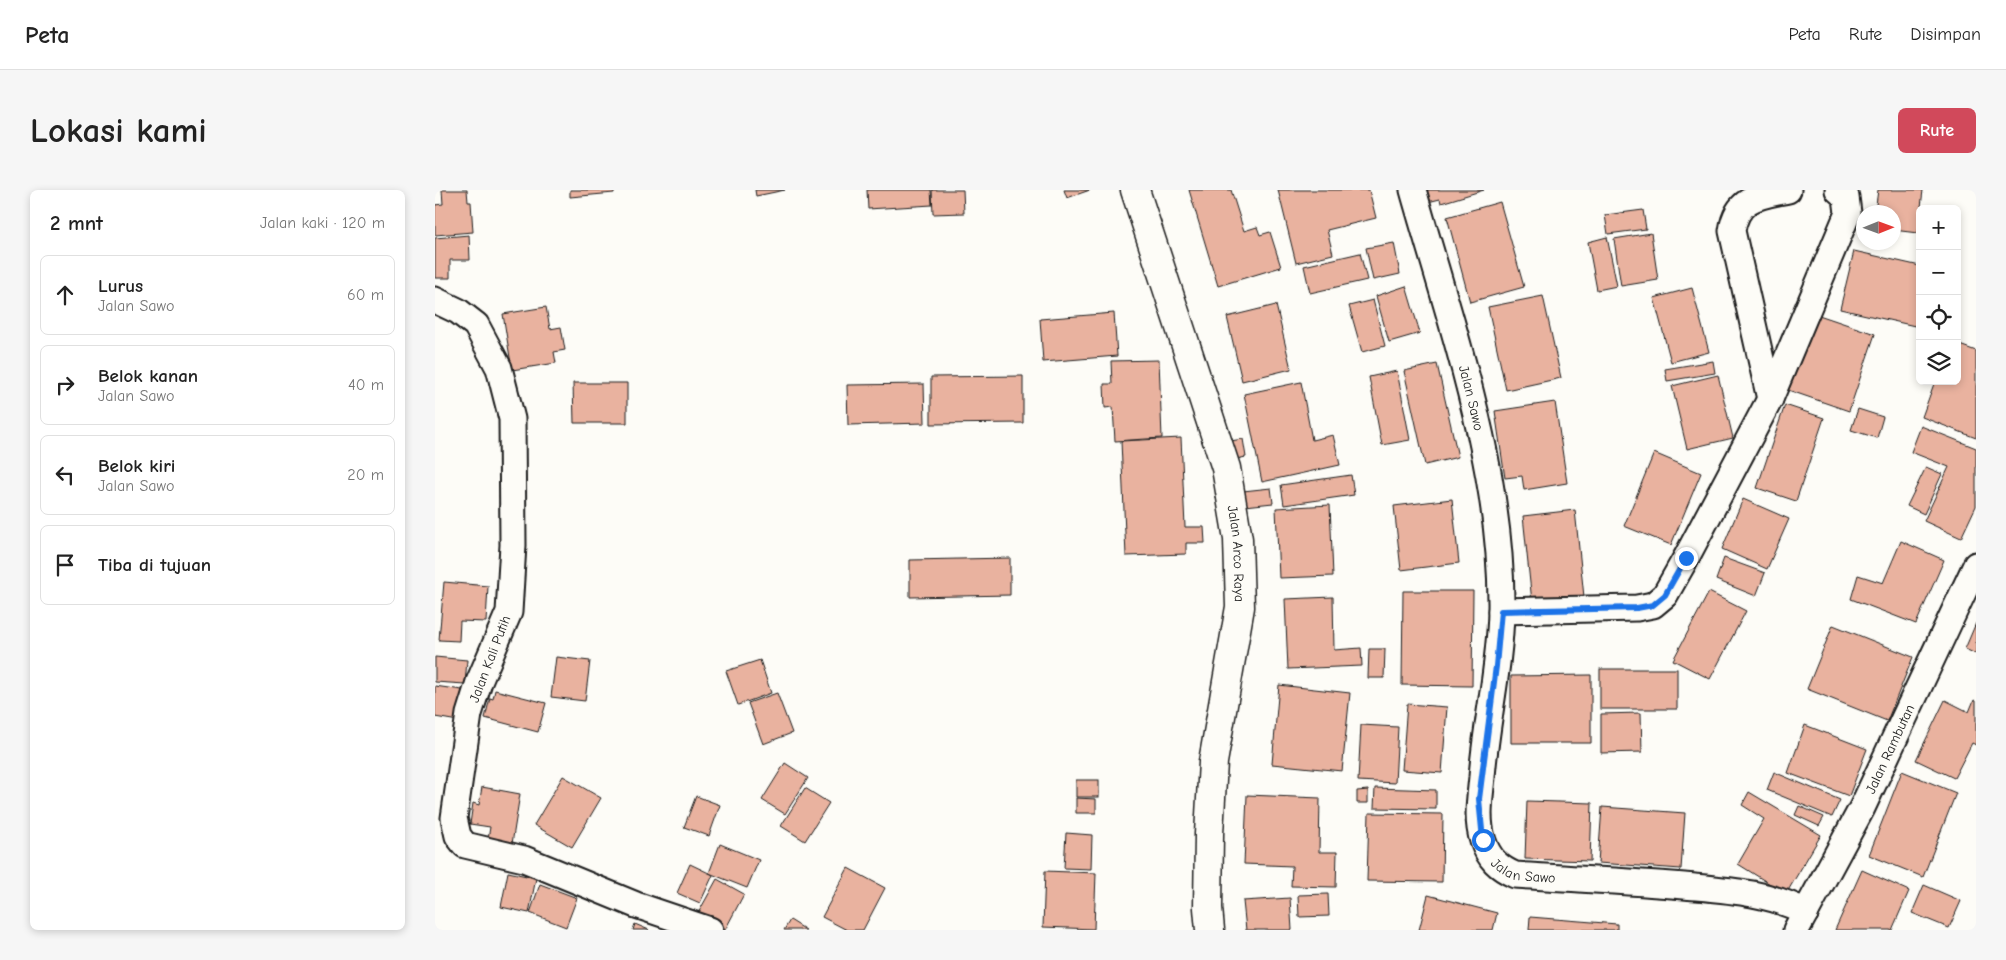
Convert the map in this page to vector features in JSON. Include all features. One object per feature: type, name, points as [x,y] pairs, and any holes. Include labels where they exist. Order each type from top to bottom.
[{"type":"main road","name":"Jalan Arco Raya","points":[[1135,190],[1226,468],[1238,539],[1240,606],[1213,762],[1209,843],[1208,908],[1210,930]]},
{"type":"street","name":"Jalan Sawo","points":[[1413,190],[1484,449],[1495,526],[1501,611],[1479,799],[1483,840],[1490,856],[1499,868],[1515,875],[1661,884],[1753,894],[1785,901],[1801,921]]},
{"type":"street","points":[[1771,399],[1732,231],[1734,217],[1744,204],[1754,198],[1788,190]]},
{"type":"street","points":[[1501,611],[1637,608],[1653,605],[1665,595],[1771,399],[1848,213],[1846,197],[1838,190]]},
{"type":"street","name":"Jalan Kali Putih","points":[[435,300],[458,311],[476,324],[499,368],[513,419],[513,546],[509,612],[479,682],[469,714],[454,818],[458,836],[465,845],[524,859],[636,905],[710,930]]},
{"type":"street","name":"Jalan Rambutan","points":[[1801,921],[1862,808],[1976,565]]},
{"type":"building","points":[[442,190],[467,190],[468,202],[471,202],[473,232],[435,235],[435,205],[443,204]]},
{"type":"building","points":[[570,190],[614,190],[614,193],[570,197]]},
{"type":"building","points":[[755,190],[785,190],[756,196]]},
{"type":"building","points":[[867,190],[931,190],[932,205],[868,209]]},
{"type":"building","points":[[932,190],[963,190],[964,213],[933,214]]},
{"type":"building","points":[[1064,190],[1090,190],[1067,198]]},
{"type":"building","points":[[1189,190],[1231,190],[1244,231],[1257,227],[1260,235],[1270,232],[1281,267],[1218,286]]},
{"type":"building","points":[[1278,190],[1369,190],[1376,218],[1327,230],[1333,254],[1296,263]]},
{"type":"building","points":[[1424,190],[1484,190],[1441,203],[1440,199],[1428,202]]},
{"type":"building","points":[[1878,190],[1923,190],[1921,205],[1916,205],[1916,233],[1901,231],[1901,205],[1876,205]]},
{"type":"building","points":[[1500,202],[1524,287],[1470,302],[1447,217]]},
{"type":"building","points":[[1643,210],[1646,229],[1608,234],[1605,215]]},
{"type":"building","points":[[1651,233],[1658,280],[1621,286],[1614,239]]},
{"type":"building","points":[[469,235],[470,260],[450,260],[450,278],[435,278],[435,238]]},
{"type":"building","points":[[1607,237],[1617,286],[1597,290],[1588,242]]},
{"type":"building","points":[[1394,243],[1400,274],[1373,280],[1366,248]]},
{"type":"building","points":[[1854,251],[1916,265],[1915,326],[1840,309]]},
{"type":"building","points":[[1360,253],[1367,280],[1310,293],[1304,266]]},
{"type":"building","points":[[1406,286],[1420,333],[1389,342],[1376,296]]},
{"type":"building","points":[[1692,288],[1709,352],[1671,362],[1654,298]]},
{"type":"building","points":[[1543,296],[1561,378],[1506,390],[1488,307]]},
{"type":"building","points":[[1373,300],[1385,346],[1362,352],[1349,306]]},
{"type":"building","points":[[1276,305],[1291,369],[1242,381],[1227,317]]},
{"type":"building","points":[[546,307],[550,329],[561,327],[565,350],[554,352],[556,363],[512,370],[503,314]]},
{"type":"building","points":[[1810,312],[1875,334],[1849,411],[1785,389]]},
{"type":"building","points":[[1114,313],[1117,356],[1043,362],[1040,319]]},
{"type":"building","points":[[1961,345],[1976,351],[1976,438],[1922,417],[1934,385],[1961,385]]},
{"type":"building","points":[[1159,360],[1162,438],[1115,441],[1113,407],[1105,408],[1104,384],[1112,384],[1111,361]]},
{"type":"building","points":[[1713,361],[1715,373],[1667,381],[1665,369]]},
{"type":"building","points":[[1437,364],[1458,457],[1425,465],[1404,371]]},
{"type":"building","points":[[1397,371],[1410,440],[1382,445],[1369,377]]},
{"type":"building","points":[[1718,375],[1733,438],[1687,449],[1672,386]]},
{"type":"building","points":[[1023,376],[1023,423],[931,424],[931,377]]},
{"type":"building","points":[[1301,382],[1312,440],[1333,435],[1340,465],[1262,482],[1244,394]]},
{"type":"building","points":[[573,383],[627,383],[627,423],[574,423]]},
{"type":"building","points":[[924,384],[925,423],[848,425],[847,385]]},
{"type":"building","points":[[1555,402],[1567,483],[1524,490],[1522,476],[1505,478],[1495,411]]},
{"type":"building","points":[[1785,405],[1824,418],[1796,501],[1757,488]]},
{"type":"building","points":[[1858,409],[1883,417],[1877,438],[1851,430]]},
{"type":"building","points":[[1921,426],[1976,448],[1976,506],[1961,538],[1924,521],[1949,467],[1911,452]]},
{"type":"building","points":[[1181,438],[1185,527],[1204,527],[1205,543],[1186,543],[1186,554],[1126,556],[1121,441]]},
{"type":"building","points":[[1243,439],[1246,457],[1227,461],[1224,442]]},
{"type":"building","points":[[1654,453],[1701,473],[1671,545],[1624,526]]},
{"type":"building","points":[[1926,467],[1942,474],[1924,514],[1907,506]]},
{"type":"building","points":[[1351,475],[1354,495],[1284,505],[1281,485]]},
{"type":"building","points":[[1271,488],[1273,503],[1245,506],[1243,491]]},
{"type":"building","points":[[1452,499],[1459,563],[1401,570],[1394,506]]},
{"type":"building","points":[[1743,499],[1789,519],[1767,569],[1722,549]]},
{"type":"building","points":[[1330,505],[1333,576],[1279,578],[1276,508]]},
{"type":"building","points":[[1575,510],[1584,597],[1532,602],[1523,516]]},
{"type":"building","points":[[1901,541],[1944,560],[1916,624],[1851,599],[1858,575],[1883,583]]},
{"type":"building","points":[[1010,558],[1010,595],[910,597],[910,560]]},
{"type":"building","points":[[1724,558],[1765,573],[1756,596],[1716,580]]},
{"type":"building","points":[[444,582],[488,586],[486,622],[460,621],[459,641],[439,640]]},
{"type":"building","points":[[1403,591],[1473,591],[1472,686],[1402,685]]},
{"type":"building","points":[[1709,592],[1746,611],[1710,679],[1673,660]]},
{"type":"building","points":[[1333,597],[1334,650],[1361,648],[1362,666],[1288,669],[1285,599]]},
{"type":"building","points":[[1976,623],[1976,654],[1965,649]]},
{"type":"building","points":[[1833,625],[1913,657],[1887,721],[1807,689]]},
{"type":"building","points":[[1369,649],[1385,649],[1384,678],[1368,678]]},
{"type":"building","points":[[435,657],[467,660],[465,684],[435,682]]},
{"type":"building","points":[[556,657],[590,661],[585,701],[551,697]]},
{"type":"building","points":[[760,660],[771,693],[738,705],[726,671]]},
{"type":"building","points":[[1600,669],[1677,669],[1677,709],[1600,709]]},
{"type":"building","points":[[1591,675],[1591,743],[1511,743],[1511,676]]},
{"type":"building","points":[[1279,685],[1350,693],[1342,771],[1272,764]]},
{"type":"building","points":[[435,686],[462,690],[458,721],[435,717]]},
{"type":"building","points":[[495,690],[546,703],[538,732],[485,718],[490,698],[493,699]]},
{"type":"building","points":[[777,693],[792,733],[763,744],[748,703]]},
{"type":"building","points":[[1945,700],[1969,712],[1974,700],[1976,701],[1976,745],[1972,743],[1954,778],[1916,760]]},
{"type":"building","points":[[1407,704],[1447,707],[1442,773],[1402,770]]},
{"type":"building","points":[[1641,713],[1642,752],[1601,753],[1601,714]]},
{"type":"building","points":[[1361,725],[1398,727],[1395,783],[1358,781]]},
{"type":"building","points":[[1805,725],[1867,749],[1849,796],[1788,773]]},
{"type":"building","points":[[785,763],[808,778],[785,814],[762,800]]},
{"type":"building","points":[[1902,771],[1956,793],[1923,877],[1869,855]]},
{"type":"building","points":[[1774,772],[1840,800],[1832,817],[1767,790]]},
{"type":"building","points":[[563,776],[601,798],[572,847],[534,825]]},
{"type":"building","points":[[1076,780],[1099,780],[1099,797],[1076,797]]},
{"type":"building","points":[[482,787],[520,794],[511,850],[487,846],[490,827],[470,824],[473,803],[479,805]]},
{"type":"building","points":[[805,788],[829,803],[805,841],[781,826]]},
{"type":"building","points":[[1375,788],[1436,790],[1436,809],[1374,808]]},
{"type":"building","points":[[1368,790],[1368,803],[1357,803],[1357,791]]},
{"type":"building","points":[[1749,792],[1821,835],[1786,894],[1738,864],[1764,819],[1742,805]]},
{"type":"building","points":[[1247,795],[1320,798],[1319,852],[1337,852],[1336,887],[1291,886],[1292,866],[1244,864]]},
{"type":"building","points":[[696,796],[720,805],[709,836],[684,827]]},
{"type":"building","points":[[1076,798],[1096,799],[1096,813],[1076,813]]},
{"type":"building","points":[[1527,801],[1592,803],[1590,861],[1525,859]]},
{"type":"building","points":[[1799,806],[1824,817],[1819,826],[1795,815]]},
{"type":"building","points":[[1602,807],[1685,813],[1681,869],[1598,863]]},
{"type":"building","points":[[1369,813],[1443,814],[1442,882],[1367,881]]},
{"type":"building","points":[[1066,833],[1092,835],[1091,869],[1064,868]]},
{"type":"building","points":[[720,844],[759,860],[747,888],[709,873]]},
{"type":"building","points":[[690,864],[713,875],[700,903],[677,893]]},
{"type":"building","points":[[848,868],[885,888],[863,930],[847,930],[822,917]]},
{"type":"building","points":[[1862,870],[1909,891],[1892,930],[1835,930]]},
{"type":"building","points":[[1045,871],[1096,873],[1094,929],[1043,927]]},
{"type":"building","points":[[508,872],[536,878],[529,913],[501,907]]},
{"type":"building","points":[[717,879],[744,894],[725,930],[696,917]]},
{"type":"building","points":[[540,884],[577,898],[566,927],[530,913]]},
{"type":"building","points":[[1924,885],[1961,901],[1949,928],[1912,913]]},
{"type":"building","points":[[1328,894],[1329,916],[1299,917],[1298,895]]},
{"type":"building","points":[[1428,895],[1497,913],[1493,930],[1419,930]]},
{"type":"building","points":[[1290,898],[1292,930],[1246,930],[1243,901]]},
{"type":"building","points":[[1530,917],[1617,924],[1617,930],[1529,930]]},
{"type":"building","points":[[790,920],[806,930],[784,930]]},
{"type":"building","points":[[635,924],[649,930],[633,930]]},
{"type":"route","points":[[1483,840],[1479,818],[1479,799],[1501,611],[1637,608],[1653,605],[1665,595],[1686,558]]}]
